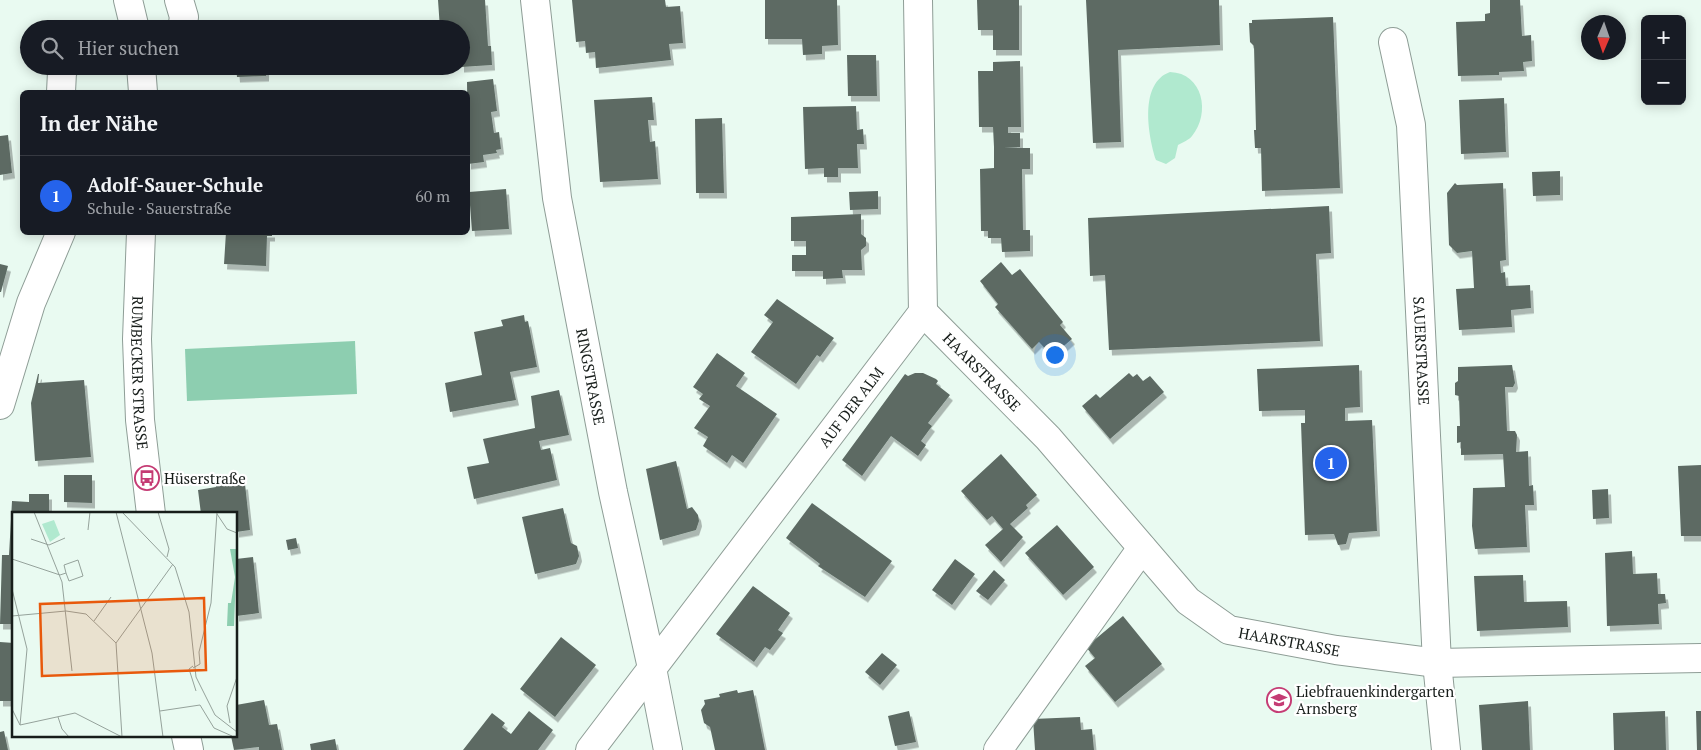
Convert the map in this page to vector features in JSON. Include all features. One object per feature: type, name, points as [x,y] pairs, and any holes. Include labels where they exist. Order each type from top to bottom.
[{"type":"street","points":[[179,0],[184,20]]},
{"type":"street","name":"RINGSTRASSE","points":[[535,0],[557,198],[613,492],[668,750]]},
{"type":"street","points":[[918,0],[923,312]]},
{"type":"street","name":"SAUERSTRASSE","points":[[1393,42],[1411,125],[1437,663],[1446,750]]},
{"type":"street","points":[[61,90],[62,75]]},
{"type":"street","points":[[142,75],[143,90]]},
{"type":"street","points":[[0,405],[31,303],[60,235]]},
{"type":"street","name":"RUMBECKER STRASSE","points":[[140,235],[137,339],[140,420],[151,512]]},
{"type":"street","name":"AUF DER ALM","points":[[590,750],[923,312]]},
{"type":"street","name":"HAARSTRASSE","points":[[923,312],[1048,438],[1188,601],[1229,630],[1336,650],[1437,663],[1701,658]]},
{"type":"street","points":[[998,750],[1142,548]]},
{"type":"green space","points":[[1170,72],[1181,74],[1190,79],[1200,96],[1202,106],[1198,127],[1188,140],[1178,145],[1175,158],[1166,164],[1156,160],[1150,137],[1148,111],[1154,87],[1160,78]]},
{"type":"green space","points":[[355,341],[357,394],[187,401],[185,349]]},
{"type":"building","points":[[438,0],[485,0],[488,46],[491,46],[492,65],[470,66],[470,20],[439,20]]},
{"type":"building","points":[[572,0],[665,0],[666,7],[680,6],[683,43],[669,44],[671,60],[596,68],[595,52],[586,53],[585,41],[576,42]]},
{"type":"building","points":[[765,0],[837,0],[838,45],[822,46],[822,54],[803,55],[802,39],[765,39]]},
{"type":"building","points":[[977,0],[1019,0],[1019,50],[993,50],[993,30],[978,30]]},
{"type":"building","points":[[1086,0],[1219,0],[1220,45],[1118,50],[1121,142],[1093,143]]},
{"type":"building","points":[[1490,0],[1520,0],[1522,36],[1531,35],[1532,61],[1523,62],[1524,71],[1499,72],[1499,75],[1458,76],[1456,22],[1485,21],[1485,14],[1490,13]]},
{"type":"building","points":[[1333,17],[1340,188],[1262,191],[1261,148],[1255,148],[1254,46],[1250,42],[1249,23],[1252,23],[1252,20]]},
{"type":"building","points":[[847,55],[876,55],[877,96],[848,96]]},
{"type":"building","points":[[1020,61],[1021,127],[1008,127],[1008,133],[1020,133],[1020,147],[1004,148],[1030,148],[1030,169],[1022,169],[1023,230],[1030,230],[1030,251],[1002,252],[1001,238],[988,238],[988,231],[981,231],[980,169],[994,168],[994,147],[993,127],[979,127],[978,71],[993,71],[993,62]]},
{"type":"building","points":[[237,75],[266,75],[266,76],[237,77]]},
{"type":"building","points":[[493,79],[497,111],[491,112],[494,133],[499,132],[501,149],[496,150],[497,153],[483,155],[484,162],[470,164],[470,90],[467,90],[467,82]]},
{"type":"building","points":[[652,97],[654,120],[648,120],[650,142],[655,141],[658,179],[600,182],[594,100]]},
{"type":"building","points":[[1504,98],[1506,152],[1461,154],[1459,100]]},
{"type":"building","points":[[856,106],[857,130],[863,129],[864,144],[857,144],[858,168],[838,168],[838,177],[824,177],[824,168],[805,169],[803,107]]},
{"type":"building","points":[[722,118],[724,193],[696,193],[695,119]]},
{"type":"building","points":[[8,135],[12,173],[0,175],[0,136]]},
{"type":"building","points":[[1560,171],[1560,195],[1533,196],[1532,172]]},
{"type":"building","points":[[1455,183],[1457,185],[1503,183],[1506,260],[1500,261],[1501,273],[1505,272],[1506,286],[1530,285],[1531,308],[1511,310],[1512,327],[1459,330],[1456,289],[1474,288],[1472,251],[1457,253],[1449,245],[1447,193]]},
{"type":"building","points":[[506,189],[509,229],[472,231],[470,192]]},
{"type":"building","points":[[878,191],[878,209],[850,210],[849,192]]},
{"type":"building","points":[[1329,206],[1331,253],[1316,254],[1320,341],[1109,350],[1105,275],[1090,276],[1088,218]]},
{"type":"building","points":[[861,214],[861,234],[866,238],[866,246],[861,250],[862,270],[842,270],[843,278],[823,279],[823,271],[792,271],[792,255],[806,255],[806,241],[791,241],[791,217]]},
{"type":"building","points":[[226,235],[272,235],[267,236],[266,266],[224,264]]},
{"type":"building","points":[[1001,262],[1012,275],[1020,269],[1063,322],[1060,325],[1072,339],[1052,356],[1039,342],[1032,349],[995,307],[998,304],[980,281]]},
{"type":"building","points":[[0,264],[8,266],[1,292],[0,292]]},
{"type":"building","points":[[777,299],[834,338],[820,357],[817,355],[796,384],[751,352],[773,322],[764,315]]},
{"type":"building","points":[[524,315],[525,322],[528,321],[537,367],[510,372],[516,400],[450,412],[445,383],[482,375],[474,332],[503,326],[501,320]]},
{"type":"building","points":[[717,353],[745,373],[736,386],[777,414],[743,463],[732,455],[727,463],[703,446],[708,437],[694,428],[710,406],[699,399],[703,394],[693,387]]},
{"type":"building","points":[[1359,365],[1360,407],[1345,408],[1345,421],[1372,420],[1377,531],[1349,533],[1346,544],[1338,545],[1334,534],[1305,535],[1301,423],[1305,423],[1305,410],[1259,411],[1257,369]]},
{"type":"building","points":[[1512,365],[1515,383],[1513,387],[1505,387],[1507,431],[1515,431],[1517,435],[1516,452],[1528,451],[1529,486],[1533,485],[1534,505],[1525,505],[1527,547],[1475,549],[1472,526],[1473,488],[1505,487],[1503,454],[1461,455],[1461,442],[1457,443],[1457,426],[1460,426],[1459,396],[1455,395],[1458,367]]},
{"type":"building","points":[[915,373],[923,373],[936,379],[938,381],[936,384],[950,395],[928,423],[932,426],[921,441],[926,445],[918,456],[891,436],[862,476],[842,460],[905,374],[908,376]]},
{"type":"building","points":[[1129,373],[1133,377],[1137,374],[1143,381],[1150,376],[1164,392],[1110,439],[1082,406],[1096,394],[1100,398]]},
{"type":"building","points":[[38,374],[38,383],[84,380],[91,457],[35,461],[31,403]]},
{"type":"building","points":[[559,390],[569,435],[539,441],[541,450],[550,448],[557,480],[474,499],[467,467],[489,463],[483,439],[535,428],[531,396]]},
{"type":"building","points":[[1001,454],[1037,495],[1026,505],[1028,508],[1010,524],[1023,537],[1001,562],[985,545],[1003,529],[992,516],[987,520],[961,491]]},
{"type":"building","points":[[676,461],[687,509],[692,507],[698,515],[699,521],[696,530],[660,540],[646,469]]},
{"type":"building","points":[[1701,465],[1701,536],[1681,536],[1678,466]]},
{"type":"building","points":[[64,475],[92,475],[92,503],[64,502]]},
{"type":"building","points":[[228,478],[229,486],[245,484],[250,530],[238,532],[238,512],[201,512],[198,490],[216,487],[215,480]]},
{"type":"building","points":[[1608,489],[1609,518],[1593,519],[1592,490]]},
{"type":"building","points":[[29,494],[49,494],[49,512],[12,512],[12,624],[0,624],[2,555],[9,555],[12,501],[29,502]]},
{"type":"building","points":[[812,503],[892,561],[865,597],[818,566],[820,564],[786,538]]},
{"type":"building","points":[[563,508],[571,543],[577,546],[579,556],[576,564],[535,574],[522,517]]},
{"type":"building","points":[[1057,525],[1094,567],[1063,595],[1025,553]]},
{"type":"building","points":[[296,538],[298,548],[288,550],[286,540]]},
{"type":"building","points":[[1632,551],[1633,574],[1657,573],[1658,594],[1665,594],[1666,603],[1658,604],[1659,624],[1607,626],[1605,553]]},
{"type":"building","points":[[253,557],[259,613],[238,616],[238,559]]},
{"type":"building","points":[[955,559],[975,574],[952,605],[932,590]]},
{"type":"building","points":[[994,570],[1005,580],[988,600],[976,591]]},
{"type":"building","points":[[1523,575],[1524,602],[1567,601],[1568,627],[1477,631],[1474,576]]},
{"type":"building","points":[[753,586],[790,613],[778,630],[783,633],[770,650],[765,647],[754,662],[716,634]]},
{"type":"building","points":[[1123,616],[1162,664],[1115,702],[1085,666],[1095,658],[1086,647]]},
{"type":"building","points":[[561,637],[596,665],[555,717],[520,689]]},
{"type":"building","points":[[0,642],[12,643],[12,701],[0,701]]},
{"type":"building","points":[[882,653],[897,665],[880,685],[865,672]]},
{"type":"building","points":[[737,690],[738,693],[753,690],[765,750],[715,750],[710,727],[704,723],[701,710],[705,704],[704,700],[720,697],[719,694]]},
{"type":"building","points":[[264,700],[269,725],[277,724],[282,750],[259,750],[259,747],[234,750],[231,738],[238,738],[238,705]]},
{"type":"building","points":[[1528,701],[1530,750],[1482,750],[1479,705]]},
{"type":"building","points":[[529,711],[553,730],[538,750],[463,750],[492,713],[505,723],[502,727],[511,734]]},
{"type":"building","points":[[909,711],[916,742],[895,746],[888,716]]},
{"type":"building","points":[[1665,711],[1666,750],[1614,750],[1613,713]]},
{"type":"building","points":[[1696,711],[1701,711],[1701,750],[1697,750]]},
{"type":"building","points":[[1080,717],[1081,730],[1092,729],[1094,750],[1035,750],[1033,719]]},
{"type":"building","points":[[4,731],[8,750],[0,750],[0,732]]},
{"type":"building","points":[[335,739],[337,750],[311,750],[310,744]]},
{"type":"place","name":"Adolf-Sauer-Schule","points":[[1331,463]]},
{"type":"place","name":"Hüserstraße","points":[[147,478]]},
{"type":"place","name":"Liebfrauenkindergarten Arnsberg","points":[[1279,700]]}]
